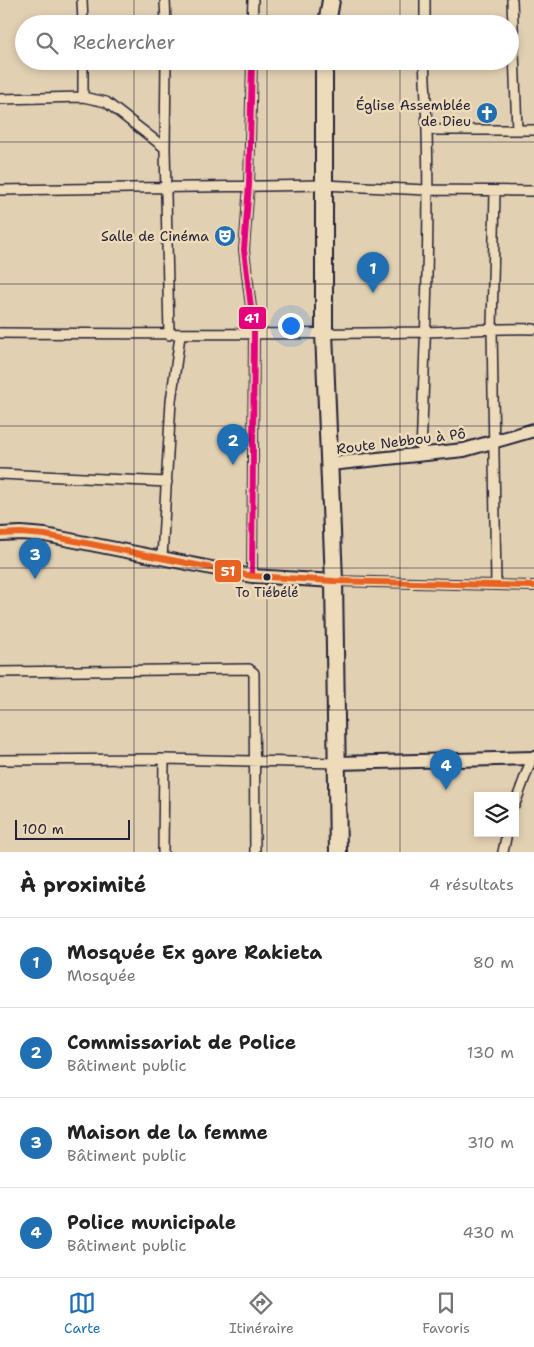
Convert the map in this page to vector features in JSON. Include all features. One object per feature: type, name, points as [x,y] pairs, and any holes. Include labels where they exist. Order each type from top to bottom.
[{"type":"highway","points":[[328,15],[331,0]]},
{"type":"highway","points":[[324,70],[324,332],[334,581],[338,852]]},
{"type":"main road","name":"Route Nebbou à Pô","points":[[330,464],[464,450],[534,430]]},
{"type":"main road","points":[[0,534],[45,535],[252,576],[334,581]]},
{"type":"main road","points":[[337,763],[533,758]]},
{"type":"street","points":[[82,0],[83,15]]},
{"type":"street","points":[[165,0],[166,15]]},
{"type":"street","points":[[252,15],[253,0]]},
{"type":"street","points":[[425,0],[425,15]]},
{"type":"street","points":[[512,0],[513,15]]},
{"type":"street","points":[[83,70],[83,97]]},
{"type":"street","points":[[166,70],[165,148],[168,335]]},
{"type":"street","points":[[252,70],[249,186],[244,250],[254,332],[252,576]]},
{"type":"street","points":[[421,453],[426,332],[426,190],[429,130],[425,70]]},
{"type":"street","points":[[515,70],[517,130]]},
{"type":"street","points":[[0,99],[83,97],[106,102],[165,148]]},
{"type":"street","points":[[429,130],[534,130]]},
{"type":"street","points":[[0,190],[324,185],[426,190],[534,191]]},
{"type":"street","points":[[495,191],[492,328],[496,585]]},
{"type":"street","points":[[0,333],[180,336],[254,332],[426,332],[492,328],[534,329]]},
{"type":"street","points":[[162,558],[171,401],[180,336]]},
{"type":"street","points":[[0,474],[167,482]]},
{"type":"street","points":[[334,581],[534,586]]},
{"type":"street","points":[[0,672],[249,669],[254,672],[255,852]]},
{"type":"street","points":[[519,794],[533,758]]},
{"type":"street","points":[[0,760],[164,759],[337,763]]},
{"type":"street","points":[[164,759],[164,852]]},
{"type":"street","points":[[503,852],[506,837]]},
{"type":"transit line","name":"41","points":[[252,70],[249,185],[244,250],[254,332],[252,576]]},
{"type":"transit line","name":"51","points":[[0,534],[45,535],[252,576],[334,581],[534,586]]},
{"type":"place","name":"Église Assemblée de Dieu","points":[[487,113]]},
{"type":"place","name":"Salle de Cinéma","points":[[225,236]]},
{"type":"place","name":"Mosquée Ex gare Rakieta","points":[[373,293]]},
{"type":"place","name":"Commissariat de Police","points":[[233,465]]},
{"type":"place","name":"To Tiébélé","points":[[267,577]]},
{"type":"place","name":"Maison de la femme","points":[[35,579]]},
{"type":"place","name":"Police municipale","points":[[446,790]]}]
